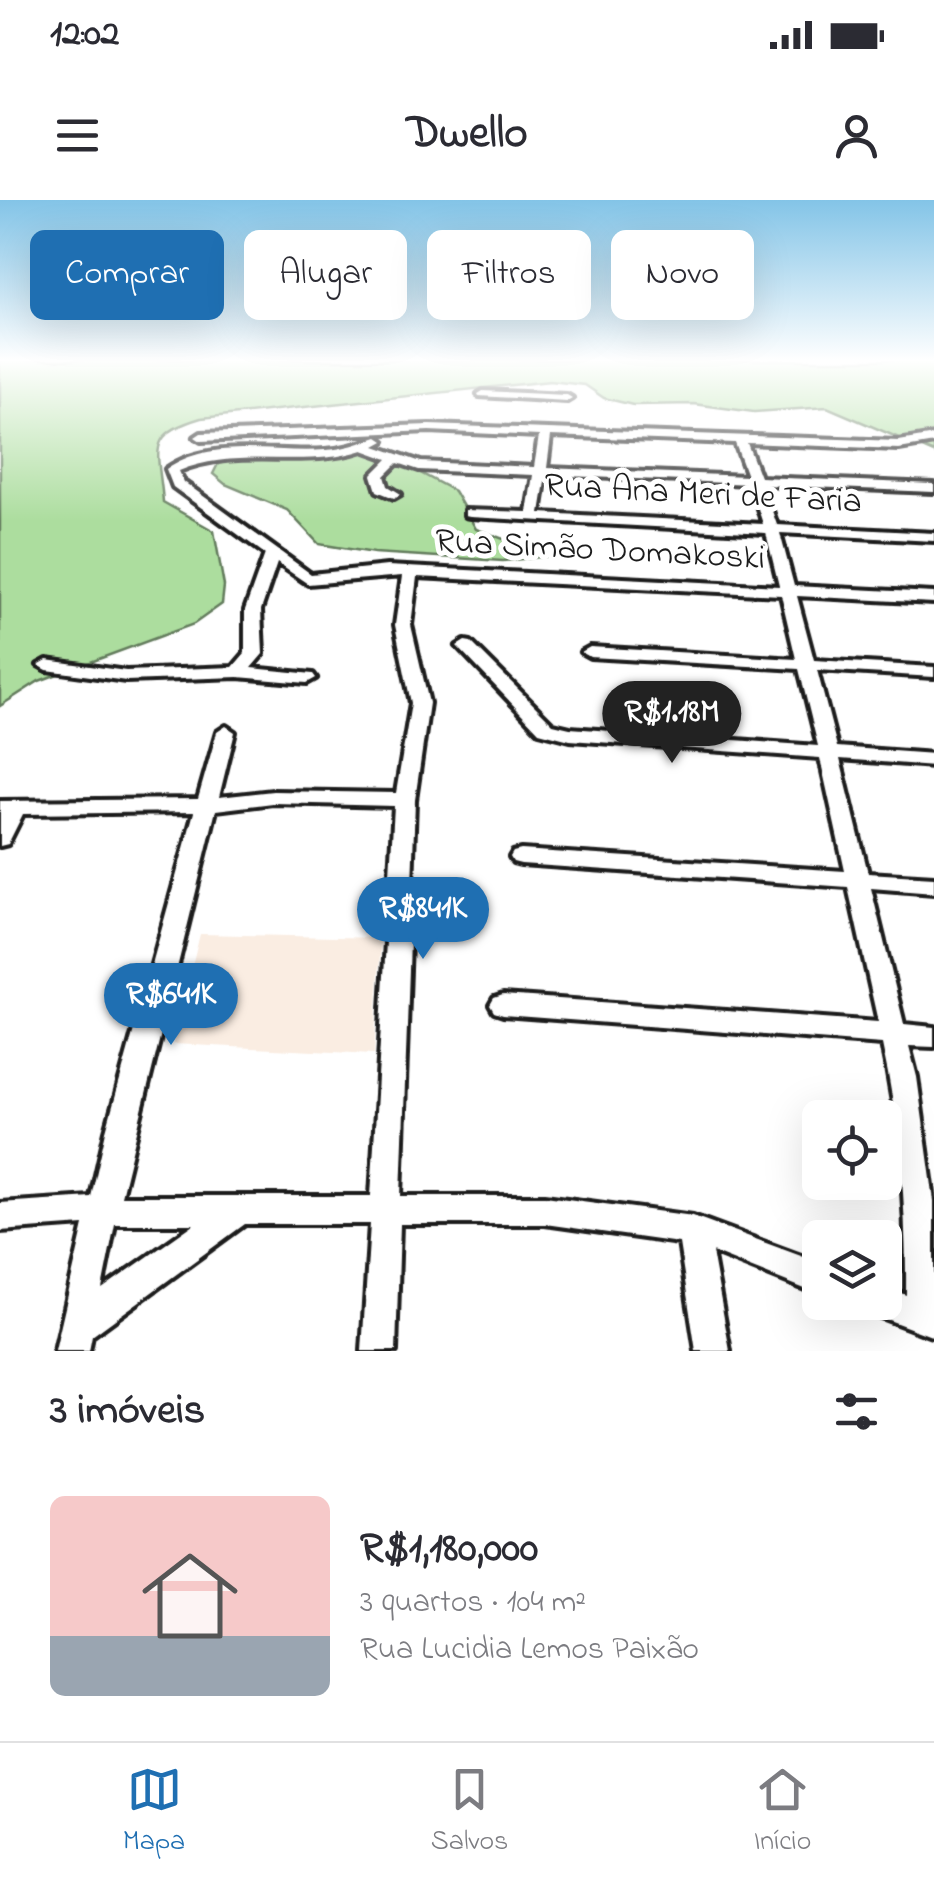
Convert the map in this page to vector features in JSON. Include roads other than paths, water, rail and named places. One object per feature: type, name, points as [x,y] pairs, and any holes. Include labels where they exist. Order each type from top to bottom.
[{"type":"street","points":[[489,429],[493,414]]},
{"type":"street","points":[[524,430],[528,414]]},
{"type":"street","points":[[308,432],[298,454],[323,455],[366,447],[404,428]]},
{"type":"street","points":[[201,437],[404,428],[899,445],[934,439]]},
{"type":"street","points":[[533,516],[546,431]]},
{"type":"street","points":[[740,438],[772,529],[829,752],[903,1077],[922,1226],[928,1320],[902,1310]]},
{"type":"street","points":[[366,447],[419,466],[934,488]]},
{"type":"street","name":"Rua Simão Domakoski","points":[[298,454],[210,457],[172,469],[178,484],[308,579],[410,572],[934,598]]},
{"type":"street","points":[[394,494],[382,488],[378,475],[396,458]]},
{"type":"street","name":"Rua Ana Meri de Faria","points":[[470,513],[934,537]]},
{"type":"street","points":[[238,672],[254,654],[253,610],[274,552]]},
{"type":"street","points":[[378,1351],[388,1212],[405,800],[420,703],[404,626],[410,572]]},
{"type":"street","points":[[465,646],[546,728],[570,734],[934,760]]},
{"type":"street","points":[[590,652],[934,672]]},
{"type":"street","points":[[46,665],[126,676],[238,672],[307,678]]},
{"type":"street","points":[[76,1338],[120,1132],[226,732]]},
{"type":"street","points":[[0,839],[8,808],[206,805],[273,797],[405,800]]},
{"type":"street","points":[[522,856],[934,885]]},
{"type":"street","points":[[503,1005],[934,1038]]},
{"type":"street","points":[[0,1217],[104,1210],[545,1210],[693,1230],[802,1271]]},
{"type":"street","points":[[76,1338],[238,1211]]},
{"type":"street","points":[[693,1230],[713,1351]]}]
